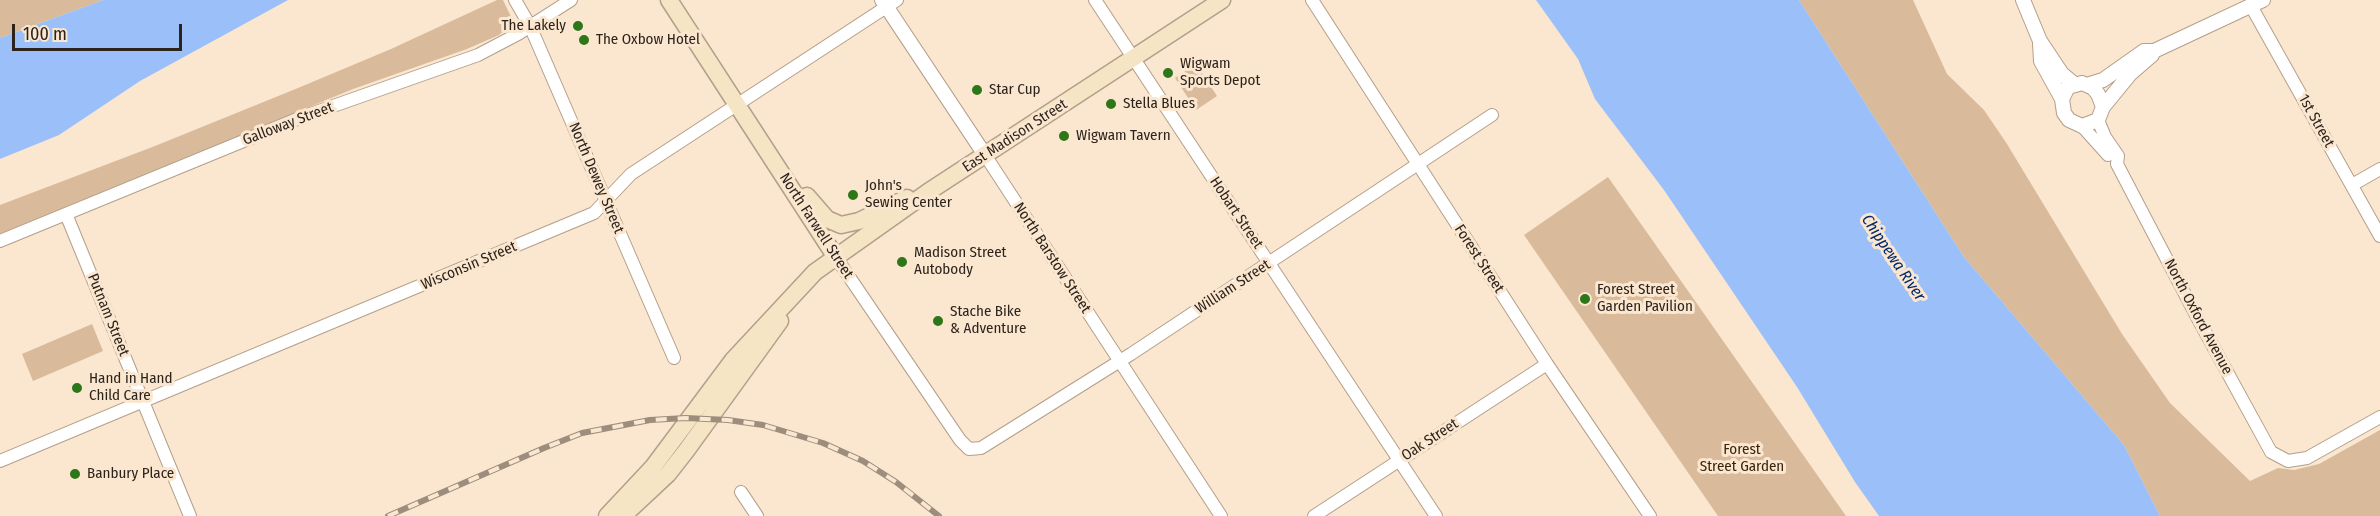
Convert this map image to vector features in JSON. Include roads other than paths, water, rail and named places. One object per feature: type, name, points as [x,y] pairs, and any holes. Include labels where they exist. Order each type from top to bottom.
[{"type":"main road","name":"North Farwell Street","points":[[669,0],[835,256]]},
{"type":"main road","name":"East Madison Street","points":[[607,516],[636,487],[733,360],[812,276],[835,256],[928,192],[1222,0]]},
{"type":"main road","points":[[793,190],[801,190],[826,219],[847,225],[928,192]]},
{"type":"main road","name":"East Madison Street","points":[[624,516],[662,480],[686,451],[812,276]]},
{"type":"street","name":"North Dewey Street","points":[[515,0],[530,26],[674,358]]},
{"type":"street","name":"Galloway Street","points":[[0,241],[302,117],[478,55],[571,0]]},
{"type":"street","name":"Hobart Street","points":[[1095,0],[1436,516]]},
{"type":"street","name":"Forest Street","points":[[1312,0],[1547,364],[1650,516]]},
{"type":"street","points":[[2023,0],[2040,41],[2062,74],[2098,94],[2101,114]]},
{"type":"street","name":"Wisconsin Street","points":[[0,461],[594,213],[631,174],[889,2]]},
{"type":"street","name":"North Barstow Street","points":[[889,2],[985,155],[1221,516]]},
{"type":"street","points":[[2062,99],[2064,92],[2080,84],[2103,80],[2144,51],[2154,51],[2257,3]]},
{"type":"street","name":"1st Street","points":[[2257,3],[2380,236]]},
{"type":"street","points":[[2040,41],[2041,61],[2062,99],[2064,113],[2069,120],[2082,126],[2101,114],[2130,74],[2150,58],[2154,51]]},
{"type":"street","name":"North Oxford Avenue","points":[[2101,114],[2105,137],[2118,156],[2117,164]]},
{"type":"street","name":"William Street","points":[[969,449],[981,448],[1119,361],[1492,115]]},
{"type":"street","name":"North Oxford Avenue","points":[[2082,126],[2117,164],[2271,452],[2288,461],[2307,458],[2380,417]]},
{"type":"street","points":[[2352,185],[2380,169]]},
{"type":"street","name":"Putnam Street","points":[[66,214],[190,516]]},
{"type":"street","name":"North Farwell Street","points":[[835,256],[960,440],[969,449]]},
{"type":"street","name":"Oak Street","points":[[1314,516],[1547,364]]},
{"type":"street","points":[[741,492],[757,516]]},
{"type":"water","points":[[103,0],[288,0],[140,81],[59,135],[0,159],[0,38]]},
{"type":"water","name":"Chippewa River","points":[[1536,0],[1799,0],[1964,257],[2124,445],[2160,516],[1879,516],[1855,482],[1797,387],[1664,190],[1595,99],[1578,59]]},
{"type":"railway","points":[[388,516],[582,433],[650,420],[686,418],[728,420],[763,425],[823,443],[863,461],[896,482],[939,516]]},
{"type":"place","name":"The Lakely","points":[[578,26]]},
{"type":"place","name":"The Oxbow Hotel","points":[[584,40]]},
{"type":"place","name":"Wigwam Sports Depot","points":[[1168,73]]},
{"type":"place","name":"Star Cup","points":[[977,90]]},
{"type":"place","name":"Stella Blues","points":[[1111,104]]},
{"type":"place","name":"Wigwam Tavern","points":[[1064,136]]},
{"type":"place","name":"John's Sewing Center","points":[[853,195]]},
{"type":"place","name":"Madison Street Autobody","points":[[902,262]]},
{"type":"place","name":"Forest Street Garden Pavilion","points":[[1585,299]]},
{"type":"place","name":"Stache Bike & Adventure","points":[[938,321]]},
{"type":"place","name":"Hand in Hand Child Care","points":[[77,388]]},
{"type":"place","name":"Banbury Place","points":[[75,474]]},
{"type":"park label","name":"Forest Street Garden","points":[[1742,458]]}]
